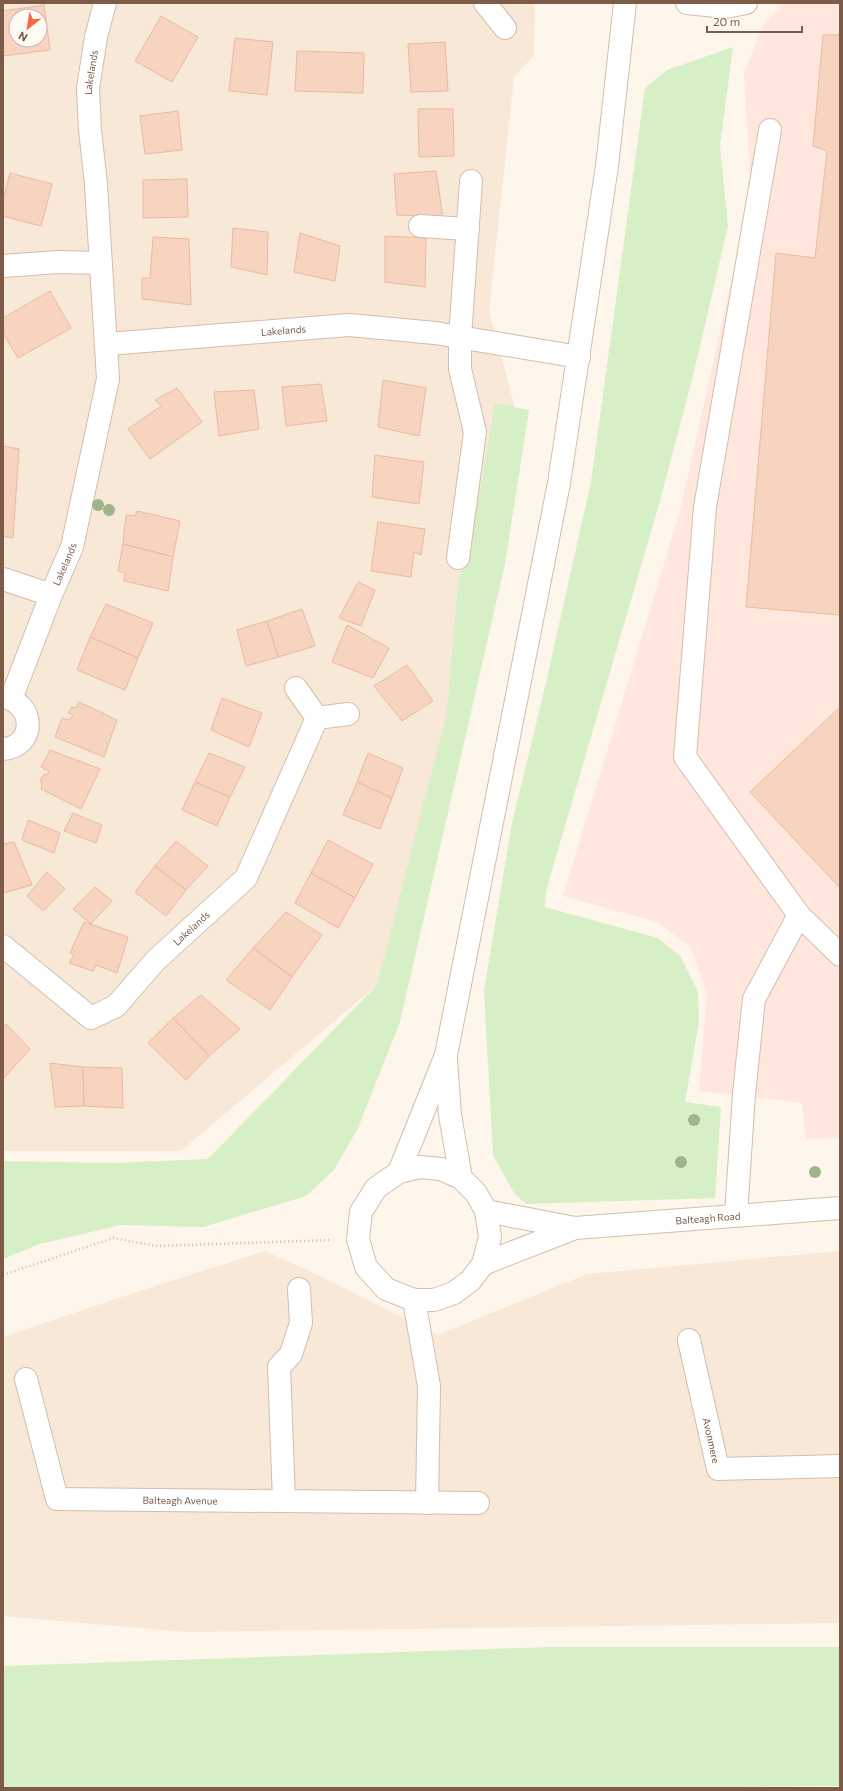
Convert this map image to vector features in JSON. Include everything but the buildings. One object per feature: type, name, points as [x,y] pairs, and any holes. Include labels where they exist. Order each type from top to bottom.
[{"type":"street","name":"Lakelands","points":[[3,750],[16,746],[26,733],[28,717],[24,709],[18,703],[7,698],[72,547],[108,379],[107,344],[88,88],[96,37],[104,3]]},
{"type":"street","points":[[484,3],[505,28]]},
{"type":"street","points":[[399,1172],[446,1055],[559,483],[607,166],[625,3]]},
{"type":"street","points":[[687,3],[726,7],[746,3]]},
{"type":"street","points":[[770,130],[705,507],[684,757],[799,915],[840,955]]},
{"type":"street","points":[[458,558],[475,432],[460,369],[460,337],[471,181]]},
{"type":"street","points":[[420,226],[468,229]]},
{"type":"street","points":[[3,266],[58,262],[100,264]]},
{"type":"street","name":"Lakelands","points":[[107,344],[349,325],[435,333],[579,357]]},
{"type":"street","name":"Lakelands","points":[[3,579],[51,595]]},
{"type":"street","points":[[296,688],[317,718],[348,714]]},
{"type":"street","name":"Lakelands","points":[[3,946],[91,1018],[116,1006],[156,960],[246,878],[317,718]]},
{"type":"street","points":[[736,1215],[744,1094],[754,999],[799,915]]},
{"type":"street","points":[[446,1055],[450,1115],[460,1178]]},
{"type":"street","points":[[420,1168],[441,1169],[460,1178],[476,1193],[486,1211],[490,1237],[483,1264],[471,1280],[454,1293],[434,1300],[414,1300],[386,1289],[366,1267],[358,1239],[361,1212],[376,1188],[399,1172],[420,1168]]},
{"type":"street","name":"Balteagh Road","points":[[486,1211],[575,1228],[840,1208]]},
{"type":"street","name":"Balteagh Road","points":[[483,1264],[575,1228]]},
{"type":"street","points":[[284,1501],[279,1367],[291,1354],[301,1323],[299,1289]]},
{"type":"street","points":[[414,1300],[429,1386],[427,1503]]},
{"type":"street","name":"Avonmere","points":[[689,1340],[718,1469],[840,1466]]},
{"type":"street","name":"Balteagh Avenue","points":[[26,1379],[57,1499],[478,1503]]},
{"type":"path","points":[[3,1275],[113,1238],[157,1246],[358,1239]]},
{"type":"shaded area","points":[[3,3],[535,3],[534,55],[514,77],[489,311],[516,412],[438,795],[377,985],[181,1151],[3,1151]]},
{"type":"shaded area","points":[[783,3],[840,3],[840,1138],[806,1139],[802,1103],[699,1091],[707,994],[691,948],[657,922],[563,896],[680,511],[751,193],[744,74],[762,27]]},
{"type":"shaded area","points":[[265,1251],[324,1278],[438,1335],[587,1274],[840,1251],[840,1623],[186,1632],[3,1616],[3,1337]]},
{"type":"green space","points":[[733,47],[720,146],[728,226],[693,376],[660,501],[546,891],[545,907],[658,938],[681,957],[698,992],[699,1022],[685,1102],[721,1107],[715,1198],[526,1204],[514,1193],[493,1155],[484,991],[512,823],[545,687],[591,482],[645,88],[667,70]]},
{"type":"green space","points":[[495,403],[529,410],[505,564],[400,1022],[358,1128],[334,1170],[306,1196],[203,1227],[121,1225],[40,1244],[3,1259],[3,1161],[114,1163],[208,1159],[377,985],[447,713],[458,585],[480,492]]},
{"type":"green space","points":[[548,1647],[840,1647],[840,1786],[644,1788],[3,1788],[3,1666]]}]
